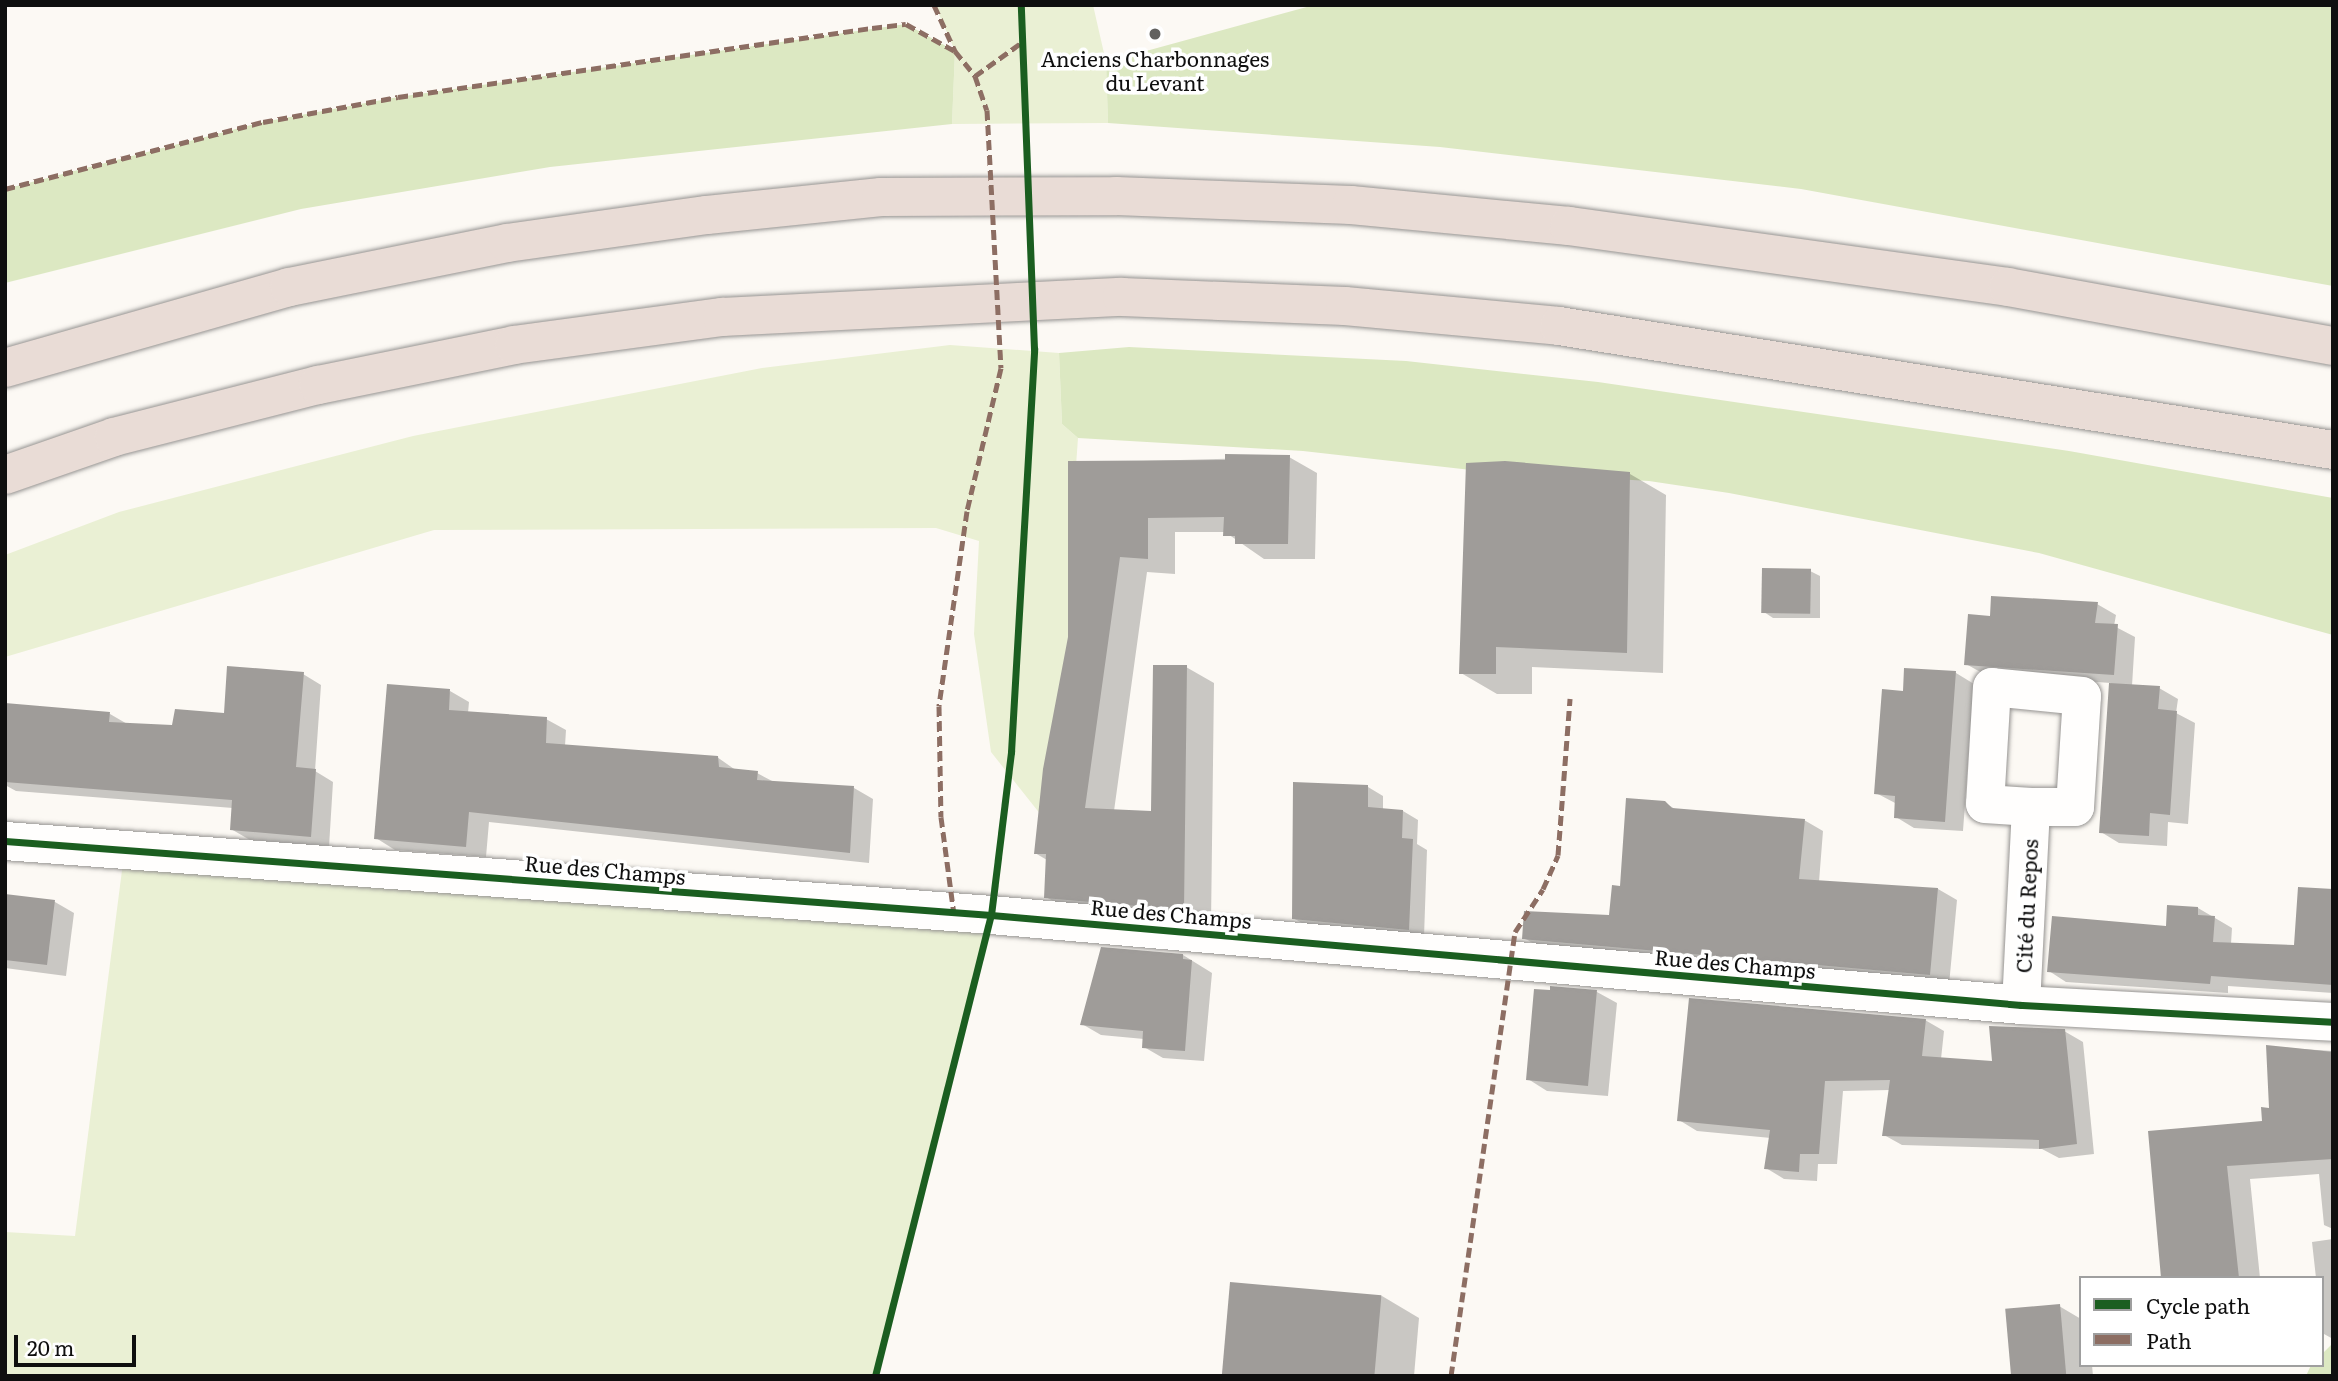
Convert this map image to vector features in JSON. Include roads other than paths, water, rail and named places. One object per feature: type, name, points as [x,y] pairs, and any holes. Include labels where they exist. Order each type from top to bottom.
[{"type":"highway","points":[[6,368],[289,287],[507,243],[707,215],[881,197],[1116,196],[1351,205],[1569,226],[2008,288],[2333,346]]},
{"type":"highway","points":[[5,475],[114,437],[318,385],[514,345],[722,317],[874,306],[1122,297],[1345,306],[1559,326],[2333,450]]},
{"type":"street","name":"Cité du Repos","points":[[2021,1005],[2031,807]]},
{"type":"street","name":"Rue des Champs","points":[[5,841],[990,915],[2021,1005],[2333,1022]]},
{"type":"place","name":"Anciens Charbonnages du Levant","points":[[1155,34]]}]
